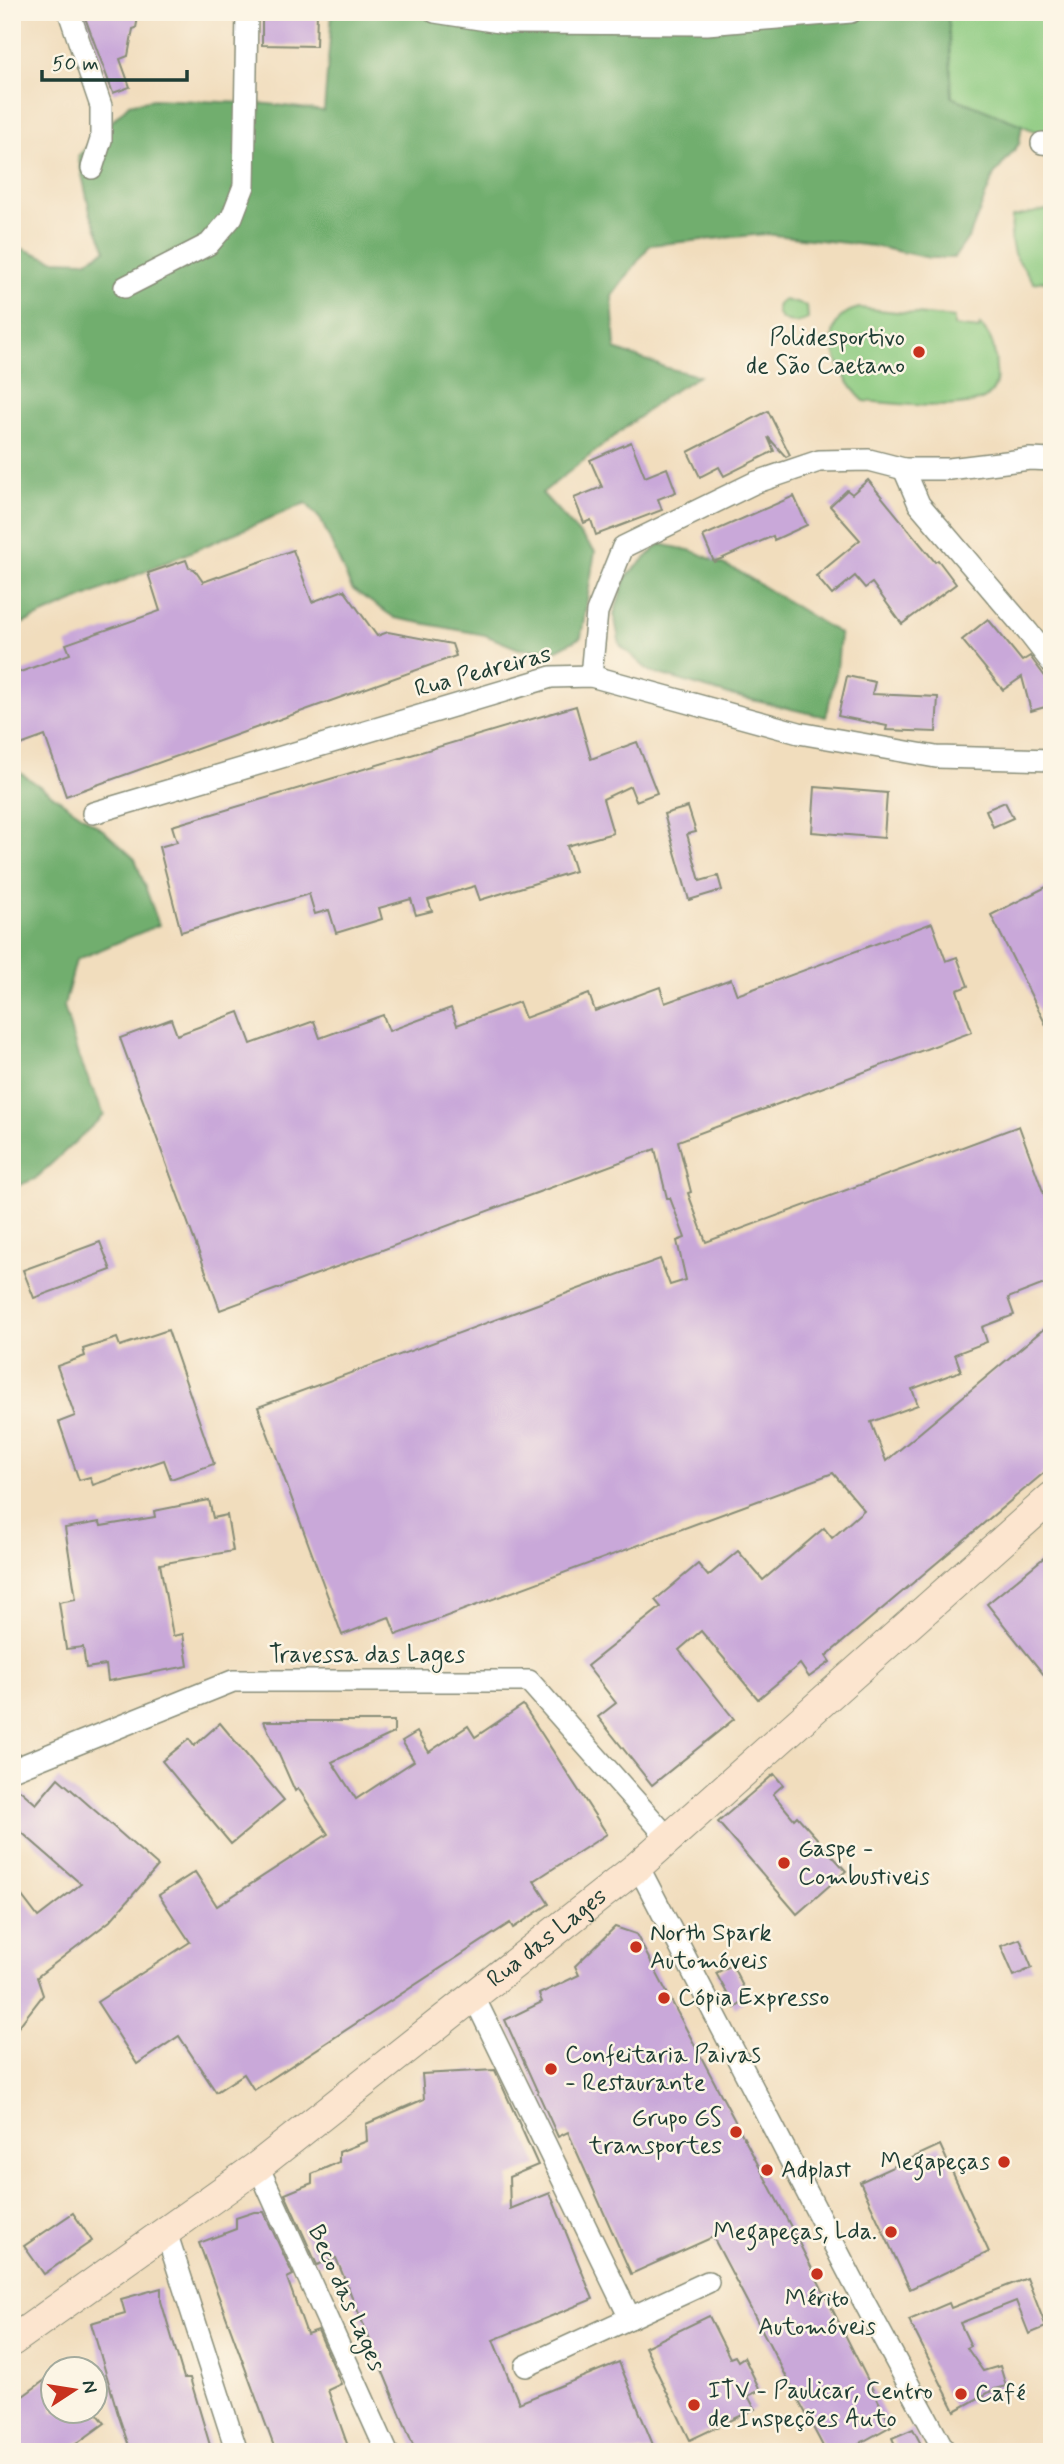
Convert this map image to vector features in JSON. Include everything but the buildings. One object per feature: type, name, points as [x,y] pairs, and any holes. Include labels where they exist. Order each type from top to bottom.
[{"type":"main road","name":"Rua das Lages","points":[[12,2341],[258,2166],[638,1866],[1052,1497]]},
{"type":"street","points":[[69,12],[101,106],[101,140],[92,169]]},
{"type":"street","points":[[125,287],[209,244],[232,217],[244,186],[247,12]]},
{"type":"street","points":[[435,12],[506,23],[707,24],[851,12]]},
{"type":"street","points":[[591,676],[597,612],[623,547],[754,483],[819,461],[869,460],[904,469],[949,469],[1030,459],[1052,460]]},
{"type":"street","points":[[904,469],[919,504],[1048,651]]},
{"type":"street","name":"Rua Pedreiras","points":[[93,813],[551,677],[591,676],[799,733],[936,757],[1052,760]]},
{"type":"street","name":"Travessa das Lages","points":[[12,1770],[233,1681],[529,1681],[669,1839]]},
{"type":"street","points":[[638,1866],[855,2285],[945,2452]]},
{"type":"street","points":[[473,1995],[630,2318]]},
{"type":"street","name":"Beco das Lages","points":[[258,2166],[387,2452]]},
{"type":"street","points":[[166,2232],[237,2452]]},
{"type":"street","points":[[526,2366],[708,2282]]},
{"type":"green space","points":[[332,12],[435,12],[506,23],[851,12],[948,12],[952,97],[1022,125],[1019,144],[994,175],[970,235],[954,258],[930,258],[873,246],[765,234],[650,245],[612,296],[615,349],[667,368],[699,376],[667,395],[542,493],[595,551],[581,637],[557,650],[519,649],[485,635],[395,618],[352,589],[321,520],[306,503],[12,628],[12,245],[53,260],[86,261],[106,250],[90,212],[78,156],[129,104],[153,99],[268,104],[324,111]]},
{"type":"green space","points":[[948,12],[1052,12],[1052,138],[952,97],[948,63]]},
{"type":"green space","points":[[1052,209],[1052,279],[1034,283],[1014,254],[1011,241],[1012,217]]},
{"type":"green space","points":[[784,300],[807,306],[808,319],[791,323],[782,319],[777,310],[778,304]]},
{"type":"green space","points":[[859,308],[954,318],[954,326],[979,329],[980,325],[991,340],[994,351],[996,379],[992,391],[981,400],[950,406],[864,401],[846,379],[839,365],[833,337],[836,324],[844,315]]},
{"type":"green space","points":[[660,544],[693,551],[738,571],[840,634],[837,669],[826,717],[726,694],[649,671],[620,645],[614,614],[626,577]]},
{"type":"green space","points":[[12,767],[103,830],[135,859],[159,925],[76,960],[64,1006],[78,1056],[104,1115],[35,1179],[12,1188]]},
{"type":"place","name":"Polidesportivo de São Caetano","points":[[919,352]]},
{"type":"place","name":"Gaspe - Combustiveis","points":[[784,1863]]},
{"type":"place","name":"North Spark Automóveis","points":[[636,1947]]},
{"type":"place","name":"Cópia Expresso","points":[[664,1998]]},
{"type":"place","name":"Confeitaria Paivas - Restaurante","points":[[551,2069]]},
{"type":"place","name":"Grupo GS transportes","points":[[736,2132]]},
{"type":"place","name":"Megapeças","points":[[1004,2162]]},
{"type":"place","name":"Adplast","points":[[767,2170]]},
{"type":"place","name":"Megapeças, Lda.","points":[[891,2232]]},
{"type":"place","name":"Mérito Automóveis","points":[[817,2274]]},
{"type":"place","name":"Café","points":[[961,2394]]},
{"type":"place","name":"ITV - Paulicar, Centro de Inspeções Auto","points":[[694,2405]]}]
